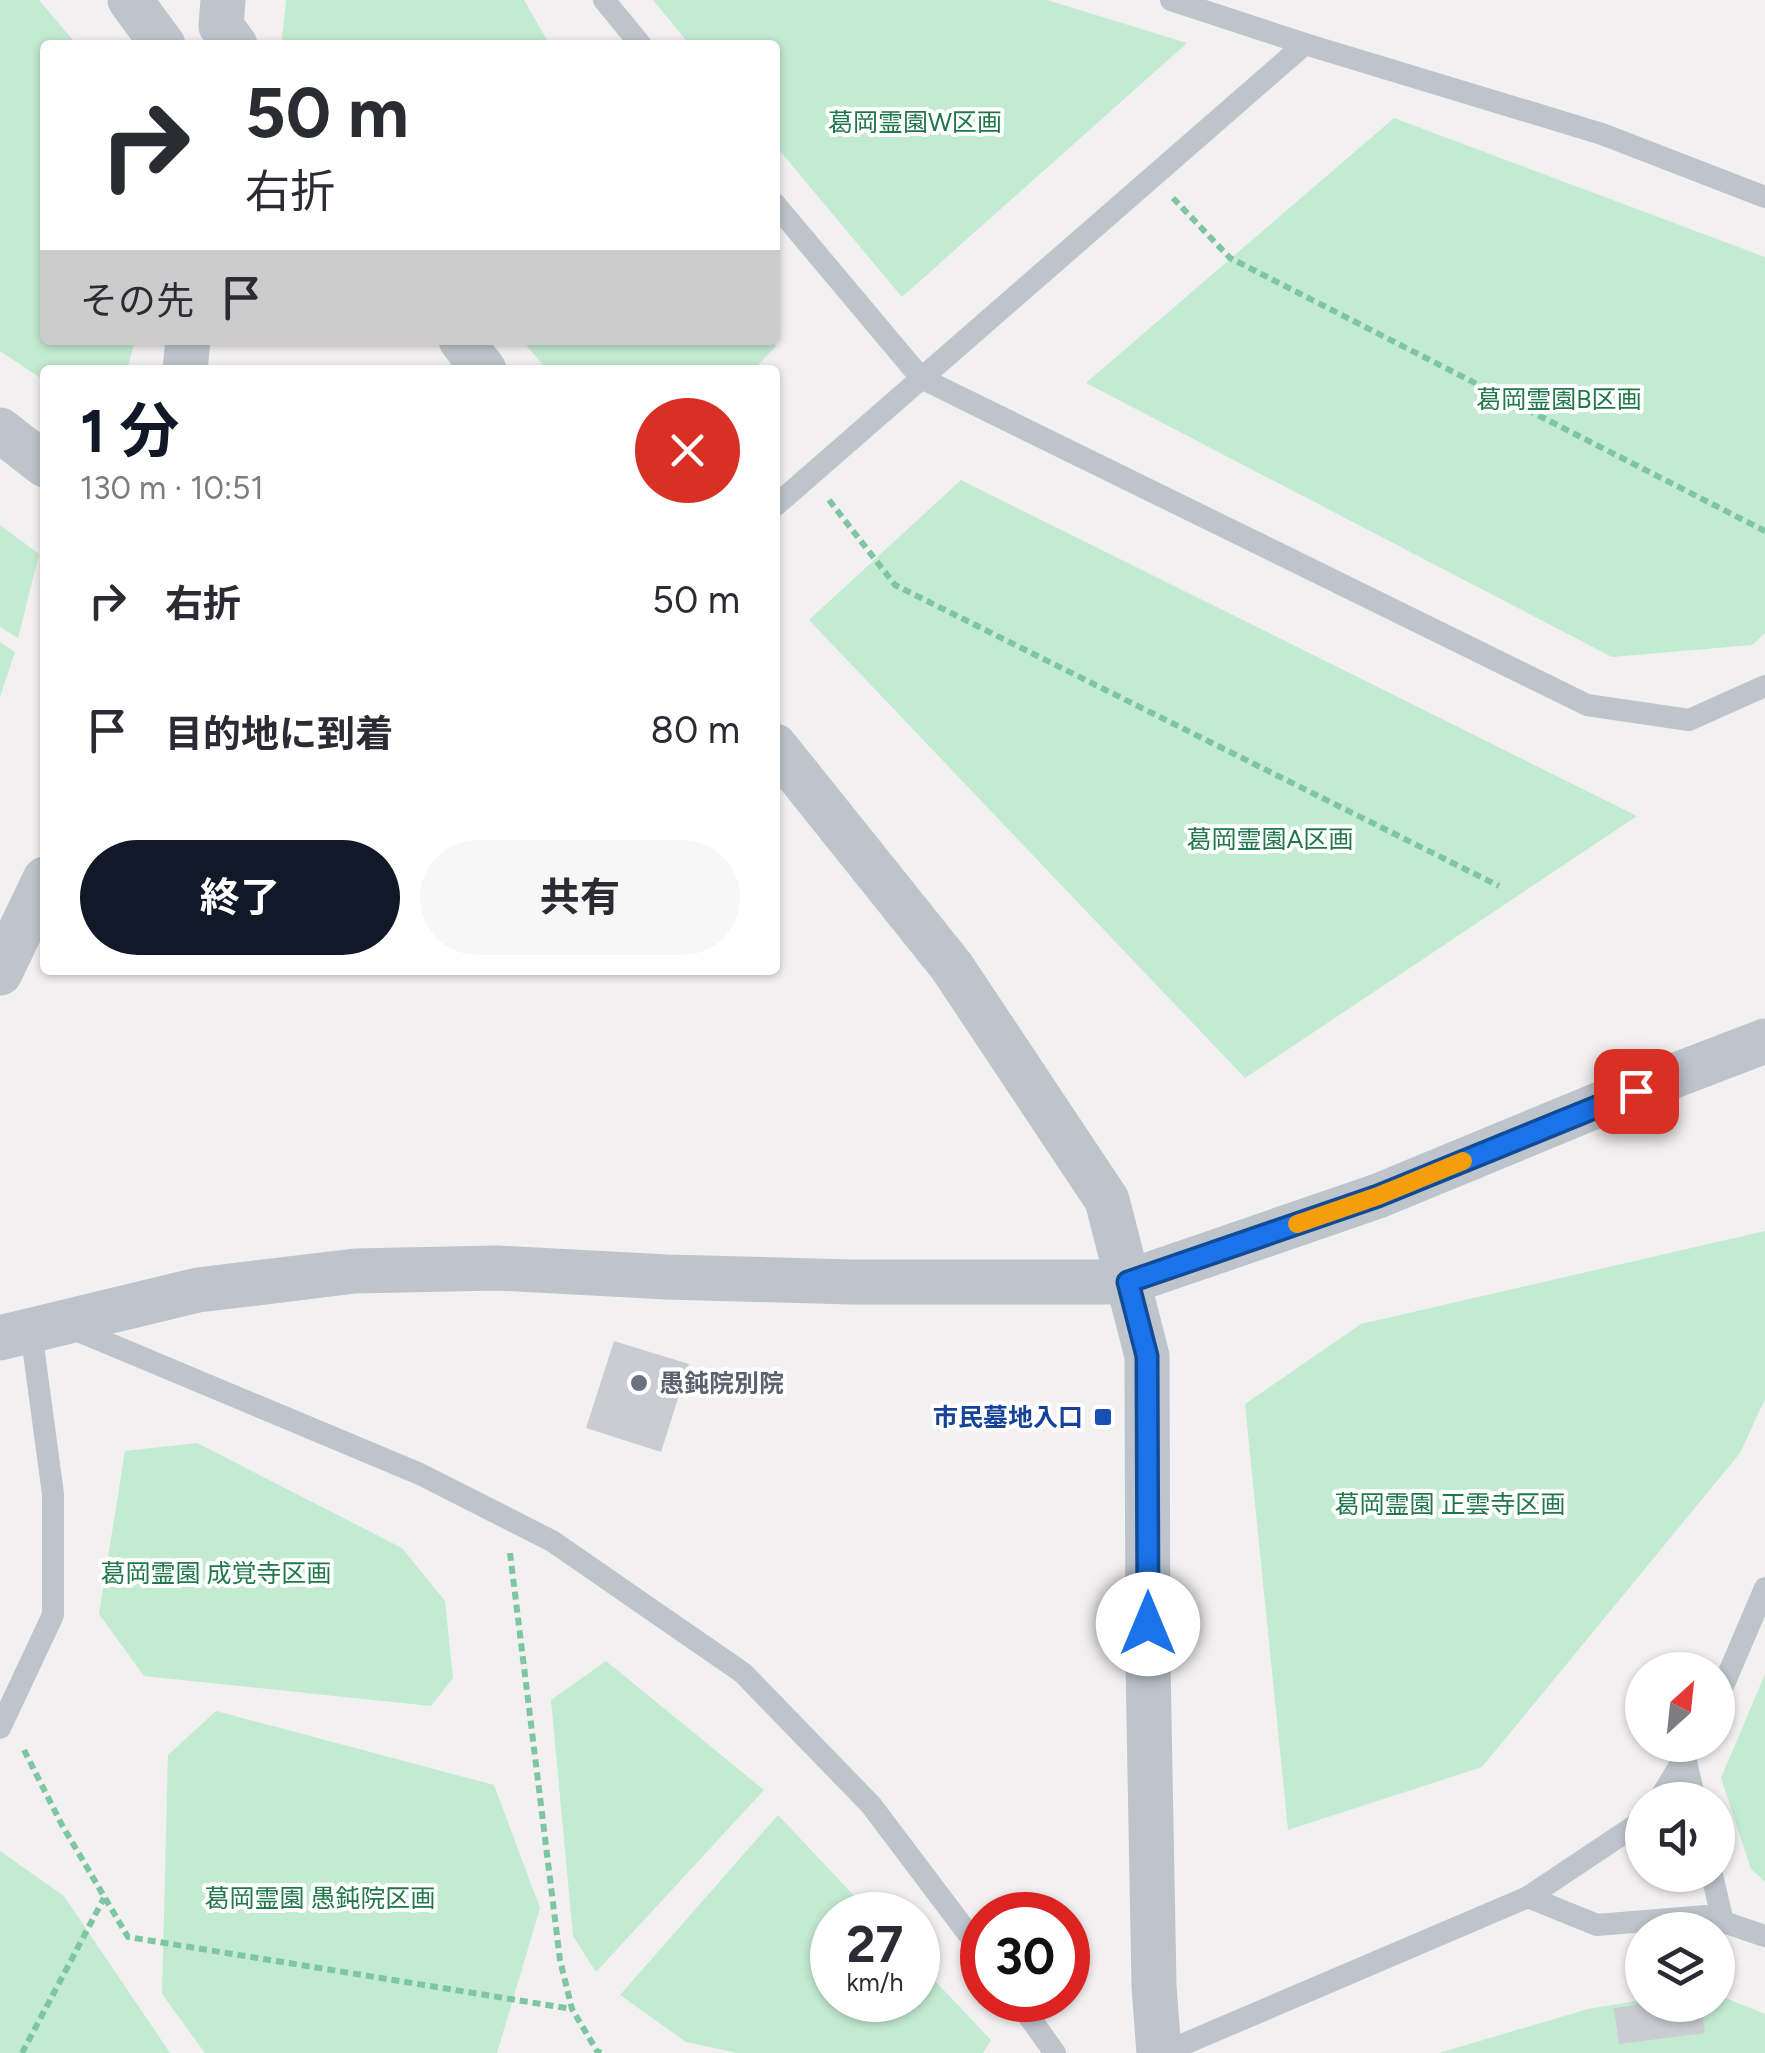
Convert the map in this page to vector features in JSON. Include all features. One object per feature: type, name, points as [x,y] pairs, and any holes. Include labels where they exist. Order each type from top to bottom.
[{"type":"street","points":[[130,0],[159,40]]},
{"type":"street","points":[[465,345],[480,365]]},
{"type":"street","points":[[0,430],[40,461]]},
{"type":"street","points":[[780,752],[952,967],[1107,1200],[1147,1356],[1154,1986],[1161,2053]]},
{"type":"street","points":[[0,973],[40,889]]},
{"type":"street","points":[[31,1331],[198,1290],[355,1271],[497,1268],[852,1282],[1128,1282],[1378,1196],[1765,1041]]},
{"type":"lane","points":[[604,0],[638,40]]},
{"type":"lane","points":[[1171,0],[1602,134],[1765,197]]},
{"type":"lane","points":[[780,502],[1305,44]]},
{"type":"lane","points":[[780,210],[922,378],[1587,706],[1689,720],[1765,686]]},
{"type":"lane","points":[[3,1722],[53,1615],[52,1494],[31,1331],[420,1474],[552,1541],[743,1673],[872,1805],[960,1923]]},
{"type":"lane","points":[[1735,1658],[1765,1588]]},
{"type":"lane","points":[[1161,2053],[1528,1897],[1625,1833]]},
{"type":"lane","points":[[1528,1897],[1597,1925],[1625,1923]]},
{"type":"lane","points":[[1735,1926],[1765,1936]]},
{"type":"lane","points":[[1032,2022],[1054,2053]]},
{"type":"path","points":[[1153,177],[1230,258],[1765,531]]},
{"type":"path","points":[[810,475],[895,585],[1499,886]]},
{"type":"path","points":[[506,1517],[560,1960],[572,2009],[598,2052]]},
{"type":"path","points":[[3,1722],[128,1937],[572,2009]]},
{"type":"path","points":[[22,2053],[104,1897]]},
{"type":"green space","points":[[0,0],[39,0],[73,40],[40,40],[40,345],[134,345],[128,365],[40,365],[40,378],[0,351]]},
{"type":"green space","points":[[286,0],[524,0],[547,40],[283,40]]},
{"type":"green space","name":"葛岡霊園W区画","points":[[653,0],[1047,0],[1187,43],[902,297],[780,151],[780,40],[686,40]]},
{"type":"green space","name":"葛岡霊園B区画","points":[[1394,118],[1765,257],[1765,633],[1752,645],[1612,657],[1086,383]]},
{"type":"green space","points":[[526,345],[776,346],[758,365],[543,365]]},
{"type":"green space","name":"葛岡霊園A区画","points":[[961,480],[1637,816],[1245,1078],[809,620]]},
{"type":"green space","points":[[0,525],[39,554],[18,638],[0,627]]},
{"type":"green space","points":[[0,642],[15,652],[0,697]]},
{"type":"green space","name":"葛岡霊園 正雲寺区画","points":[[1765,1231],[1765,1399],[1740,1453],[1482,1767],[1288,1830],[1245,1404],[1361,1324]]},
{"type":"green space","name":"葛岡霊園 成覚寺区画","points":[[197,1443],[402,1548],[445,1601],[453,1678],[431,1706],[144,1676],[99,1614],[125,1451]]},
{"type":"green space","points":[[606,1661],[764,1790],[596,1972],[573,1936],[551,1700]]},
{"type":"green space","points":[[1765,1674],[1765,1882],[1751,1869],[1735,1820],[1735,1782],[1722,1782],[1721,1778],[1728,1762],[1735,1762],[1735,1745]]},
{"type":"green space","name":"葛岡霊園 愚鈍院区画","points":[[216,1711],[494,1785],[540,1908],[497,2053],[205,2053],[162,1994],[168,1755]]},
{"type":"green space","points":[[778,1815],[850,1892],[810,1892],[810,2022],[940,2022],[940,1986],[960,2007],[960,2022],[974,2022],[991,2040],[983,2053],[737,2053],[686,2042],[620,1995]]},
{"type":"green space","points":[[0,1851],[64,1896],[170,2053],[0,2053]]},
{"type":"green space","points":[[1735,2002],[1765,2014],[1765,2053],[1439,2053],[1588,2009],[1625,2003],[1625,2022],[1735,2022]]},
{"type":"building","points":[[614,1341],[689,1364],[661,1452],[586,1428]]},
{"type":"building","points":[[1625,2006],[1625,2022],[1703,2022],[1705,2033],[1619,2044],[1614,2008]]},
{"type":"slow traffic","points":[[1297,1224],[1463,1161]]},
{"type":"place","name":"愚鈍院別院","points":[[639,1383]]},
{"type":"place","name":"市民墓地入口","points":[[1103,1417]]},
{"type":"route","points":[[1148,1624],[1147,1356],[1128,1282],[1378,1196],[1636,1091]]}]
